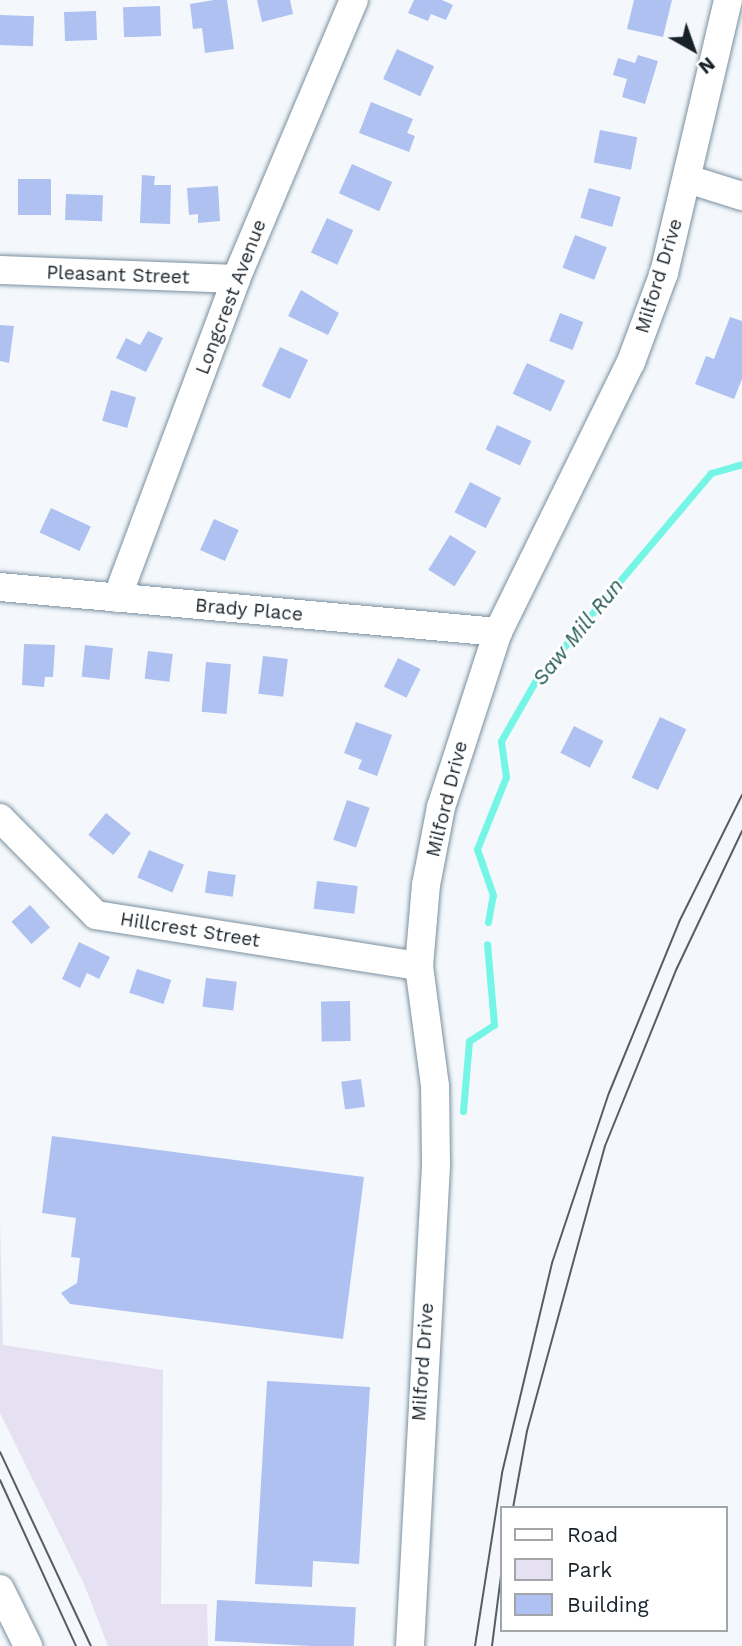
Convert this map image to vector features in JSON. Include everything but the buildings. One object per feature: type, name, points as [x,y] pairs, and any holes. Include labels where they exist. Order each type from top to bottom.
[{"type":"street","name":"Longcrest Avenue","points":[[117,598],[236,279],[354,0]]},
{"type":"street","name":"Milford Drive","points":[[410,1646],[436,1163],[435,1086],[419,965],[426,885],[442,807],[498,632],[631,362],[664,273],[728,0]]},
{"type":"street","points":[[688,179],[742,196]]},
{"type":"street","name":"Pleasant Street","points":[[0,270],[236,279]]},
{"type":"street","name":"Brady Place","points":[[0,587],[498,632]]},
{"type":"street","name":"Hillcrest Street","points":[[0,818],[96,915],[419,965]]},
{"type":"street","points":[[0,1589],[29,1646]]},
{"type":"green space","points":[[0,1218],[3,1345],[163,1370],[161,1604],[207,1604],[208,1646],[108,1646],[84,1584],[0,1413]]},
{"type":"waterway","name":"Saw Mill Run","points":[[488,922],[493,895],[477,849],[506,777],[501,741],[536,680],[711,473],[742,464]]},
{"type":"waterway","name":"Saw Mill Run","points":[[463,1111],[469,1041],[494,1025],[487,944]]},
{"type":"tram line","points":[[475,1646],[502,1473],[552,1263],[609,1093],[679,922],[742,795]]},
{"type":"tram line","points":[[513,1506],[527,1431],[605,1146],[677,968],[742,831]]},
{"type":"tram line","points":[[0,1452],[91,1646]]},
{"type":"tram line","points":[[0,1480],[76,1646]]},
{"type":"tram line","points":[[492,1646],[500,1584]]}]
